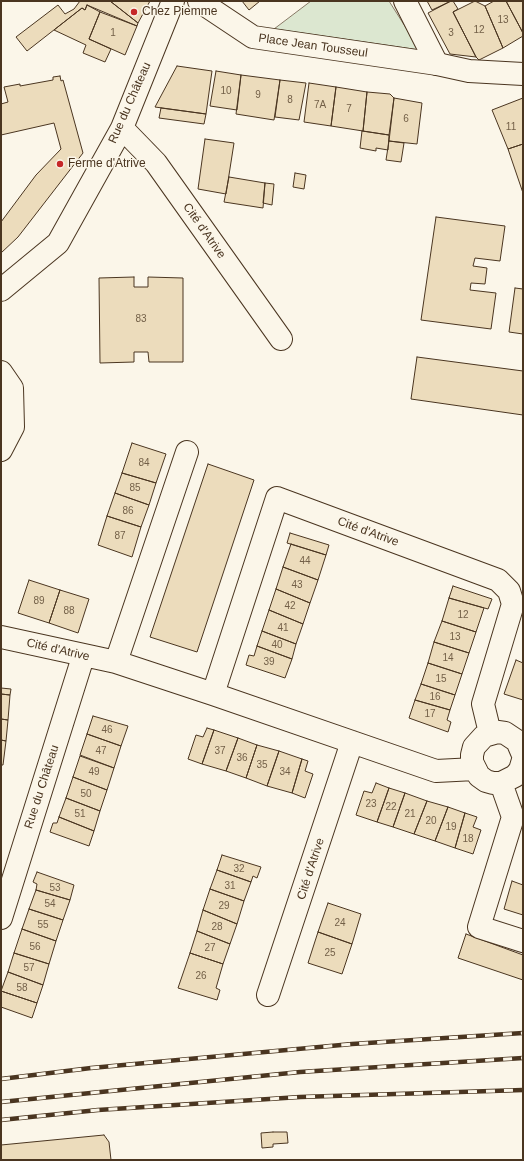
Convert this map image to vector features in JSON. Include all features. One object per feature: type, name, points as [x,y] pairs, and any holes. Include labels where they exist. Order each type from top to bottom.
[{"type":"street","name":"Rue du Château","points":[[1,290],[58,243],[122,128],[173,1]]},
{"type":"street","name":"Place Jean Tousseul","points":[[198,1],[253,37],[437,64],[469,71],[523,74]]},
{"type":"street","points":[[405,1],[437,64]]},
{"type":"street","name":"Cité d'Atrive","points":[[122,128],[156,164],[281,339]]},
{"type":"street","points":[[1,372],[12,388],[13,427],[1,450]]},
{"type":"street","points":[[116,662],[187,452]]},
{"type":"street","name":"Cité d'Atrive","points":[[214,694],[277,498],[498,580],[509,591],[513,604],[483,704],[490,733]]},
{"type":"street","name":"Cité d'Atrive","points":[[1,637],[116,662],[214,694],[436,771],[475,769]]},
{"type":"street","name":"Rue du Château","points":[[1,918],[83,656]]},
{"type":"street","points":[[490,733],[505,733],[517,741],[523,753],[520,770],[515,776],[501,783],[486,781],[475,769],[472,762],[474,747],[484,736],[490,733]]},
{"type":"street","name":"Cité d'Atrive","points":[[268,995],[352,742]]},
{"type":"street","points":[[501,783],[513,817],[479,927],[523,941]]},
{"type":"green space","points":[[311,1],[389,1],[420,50],[274,29]]},
{"type":"building","points":[[80,1],[110,1],[138,23],[137,26],[87,5],[85,10],[82,8],[27,51],[16,37],[58,5],[65,14],[74,9]]},
{"type":"building","name":"Chez Piemme","points":[[110,1],[150,1],[138,23]]},
{"type":"building","points":[[242,1],[260,1],[249,10]]},
{"type":"building","points":[[427,1],[451,1],[432,10]]},
{"type":"building","points":[[453,1],[458,9],[453,12],[476,57],[450,54],[428,13]]},
{"type":"building","points":[[475,1],[485,6],[503,48],[479,60],[476,57],[453,12]]},
{"type":"building","points":[[494,1],[506,1],[523,33],[523,36],[503,48],[485,6]]},
{"type":"building","points":[[506,1],[523,1],[523,33]]},
{"type":"building","points":[[87,5],[100,12],[89,39],[111,49],[105,62],[83,53],[86,45],[54,30],[82,8],[85,10]]},
{"type":"building","points":[[100,12],[137,26],[125,55],[89,39]]},
{"type":"building","points":[[177,66],[212,71],[206,114],[155,107]]},
{"type":"building","points":[[216,71],[241,75],[237,110],[210,106]]},
{"type":"building","points":[[241,75],[280,80],[274,120],[236,114]]},
{"type":"building","name":"Ferme d'Atrive","points":[[60,76],[61,81],[63,80],[83,153],[18,237],[1,253],[1,222],[36,175],[61,149],[54,123],[1,135],[1,104],[8,102],[4,87],[20,84],[20,86],[53,80],[53,77]]},
{"type":"building","points":[[280,80],[306,83],[299,120],[275,117]]},
{"type":"building","points":[[309,83],[336,87],[331,126],[304,122]]},
{"type":"building","points":[[336,87],[367,92],[363,131],[331,126]]},
{"type":"building","points":[[367,92],[390,94],[394,98],[389,135],[363,131]]},
{"type":"building","points":[[394,98],[422,103],[417,144],[389,141]]},
{"type":"building","points":[[523,98],[523,144],[508,149],[492,110]]},
{"type":"building","points":[[161,108],[206,114],[204,124],[159,118]]},
{"type":"building","points":[[362,131],[389,135],[388,150],[376,148],[376,151],[360,148]]},
{"type":"building","points":[[205,139],[234,143],[226,194],[198,189]]},
{"type":"building","points":[[389,141],[404,143],[401,162],[386,160]]},
{"type":"building","points":[[523,144],[523,193],[508,149]]},
{"type":"building","points":[[295,173],[306,175],[304,189],[293,187]]},
{"type":"building","points":[[229,177],[265,183],[263,208],[224,202]]},
{"type":"building","points":[[265,183],[274,184],[272,205],[263,203]]},
{"type":"building","points":[[436,217],[505,226],[500,261],[475,258],[473,266],[487,268],[485,284],[471,283],[470,290],[496,293],[491,329],[421,320]]},
{"type":"building","points":[[134,277],[134,287],[148,287],[148,277],[183,278],[183,362],[149,362],[148,352],[134,352],[134,362],[100,363],[99,278]]},
{"type":"building","points":[[515,288],[523,289],[523,334],[509,332]]},
{"type":"building","points":[[417,357],[523,371],[523,415],[411,399]]},
{"type":"building","points":[[132,443],[166,454],[156,483],[122,473]]},
{"type":"building","points":[[208,464],[254,480],[197,652],[150,637]]},
{"type":"building","points":[[122,473],[156,483],[149,505],[115,493]]},
{"type":"building","points":[[115,493],[149,505],[141,527],[107,516]]},
{"type":"building","points":[[107,516],[141,527],[132,557],[98,545]]},
{"type":"building","points":[[290,533],[329,545],[326,555],[287,543]]},
{"type":"building","points":[[291,544],[326,555],[318,580],[283,567]]},
{"type":"building","points":[[283,567],[318,580],[310,603],[276,589]]},
{"type":"building","points":[[29,580],[60,590],[49,623],[18,613]]},
{"type":"building","points":[[453,586],[492,599],[488,609],[449,598]]},
{"type":"building","points":[[276,589],[310,603],[303,624],[269,610]]},
{"type":"building","points":[[60,590],[89,599],[78,633],[49,623]]},
{"type":"building","points":[[449,598],[484,608],[476,632],[442,621]]},
{"type":"building","points":[[269,610],[303,624],[296,644],[262,631]]},
{"type":"building","points":[[442,621],[476,632],[469,653],[434,642]]},
{"type":"building","points":[[262,631],[296,644],[292,659],[257,646]]},
{"type":"building","points":[[434,642],[469,653],[462,674],[428,663]]},
{"type":"building","points":[[257,646],[292,659],[285,678],[246,665],[249,655],[254,656]]},
{"type":"building","points":[[516,660],[523,663],[523,700],[504,694]]},
{"type":"building","points":[[428,663],[462,674],[455,695],[421,684]]},
{"type":"building","points":[[421,684],[455,695],[450,710],[415,700]]},
{"type":"building","points":[[1,688],[11,689],[10,695],[1,694]]},
{"type":"building","points":[[1,694],[10,695],[8,720],[1,719]]},
{"type":"building","points":[[415,700],[450,710],[447,720],[451,722],[448,732],[409,718]]},
{"type":"building","points":[[93,716],[128,726],[121,746],[87,734]]},
{"type":"building","points":[[1,719],[8,720],[6,741],[1,740]]},
{"type":"building","points":[[207,728],[214,730],[202,764],[188,759],[196,735],[203,737]]},
{"type":"building","points":[[214,730],[238,738],[226,771],[202,764]]},
{"type":"building","points":[[87,734],[121,746],[114,768],[80,755]]},
{"type":"building","points":[[238,738],[257,745],[246,778],[226,771]]},
{"type":"building","points":[[1,740],[6,741],[3,765],[1,765]]},
{"type":"building","points":[[257,745],[279,751],[267,786],[246,778]]},
{"type":"building","points":[[279,751],[302,759],[292,793],[267,786]]},
{"type":"building","points":[[80,756],[114,768],[107,790],[73,777]]},
{"type":"building","points":[[302,759],[308,761],[305,771],[313,774],[305,798],[292,793]]},
{"type":"building","points":[[73,777],[107,790],[100,811],[66,798]]},
{"type":"building","points":[[376,783],[389,788],[377,822],[356,815],[364,791],[372,793]]},
{"type":"building","points":[[389,788],[405,793],[393,827],[377,822]]},
{"type":"building","points":[[405,793],[427,801],[414,834],[393,827]]},
{"type":"building","points":[[66,798],[100,811],[94,831],[59,817]]},
{"type":"building","points":[[427,801],[448,807],[435,841],[414,834]]},
{"type":"building","points":[[448,807],[465,813],[455,848],[435,841]]},
{"type":"building","points":[[465,813],[477,817],[473,827],[481,830],[473,854],[455,848]]},
{"type":"building","points":[[59,817],[94,831],[89,846],[50,832],[53,823],[57,823]]},
{"type":"building","points":[[222,855],[261,867],[257,878],[253,876],[251,882],[217,870]]},
{"type":"building","points":[[217,870],[251,882],[244,901],[210,889]]},
{"type":"building","points":[[37,872],[74,885],[70,900],[36,890],[37,884],[33,882]]},
{"type":"building","points":[[512,881],[523,885],[523,915],[504,909]]},
{"type":"building","points":[[210,889],[244,901],[237,924],[203,910]]},
{"type":"building","points":[[36,890],[70,900],[63,920],[29,909]]},
{"type":"building","points":[[328,903],[361,914],[352,944],[318,932]]},
{"type":"building","points":[[29,909],[63,920],[56,941],[22,929]]},
{"type":"building","points":[[203,910],[237,924],[230,944],[197,931]]},
{"type":"building","points":[[22,929],[56,941],[49,964],[14,953]]},
{"type":"building","points":[[197,931],[230,944],[223,964],[190,953]]},
{"type":"building","points":[[318,932],[352,944],[342,974],[308,963]]},
{"type":"building","points":[[466,934],[523,955],[523,980],[458,958]]},
{"type":"building","points":[[14,953],[49,964],[43,985],[8,972]]},
{"type":"building","points":[[190,953],[223,964],[216,988],[220,990],[217,1000],[178,988]]},
{"type":"building","points":[[8,972],[43,985],[37,1003],[1,991]]},
{"type":"building","points":[[1,991],[37,1003],[32,1018],[1,1007]]},
{"type":"building","points":[[287,1132],[288,1143],[273,1144],[273,1147],[262,1148],[261,1133]]},
{"type":"building","points":[[104,1135],[109,1142],[111,1160],[1,1160],[1,1145]]},
{"type":"railway","points":[[1,1079],[91,1068],[352,1044],[523,1033]]},
{"type":"railway","points":[[1,1102],[300,1072],[523,1058]]},
{"type":"railway","points":[[1,1120],[98,1110],[300,1097],[523,1090]]},
{"type":"place","name":"Chez Piemme","points":[[134,12]]},
{"type":"place","name":"Ferme d'Atrive","points":[[60,164]]}]
